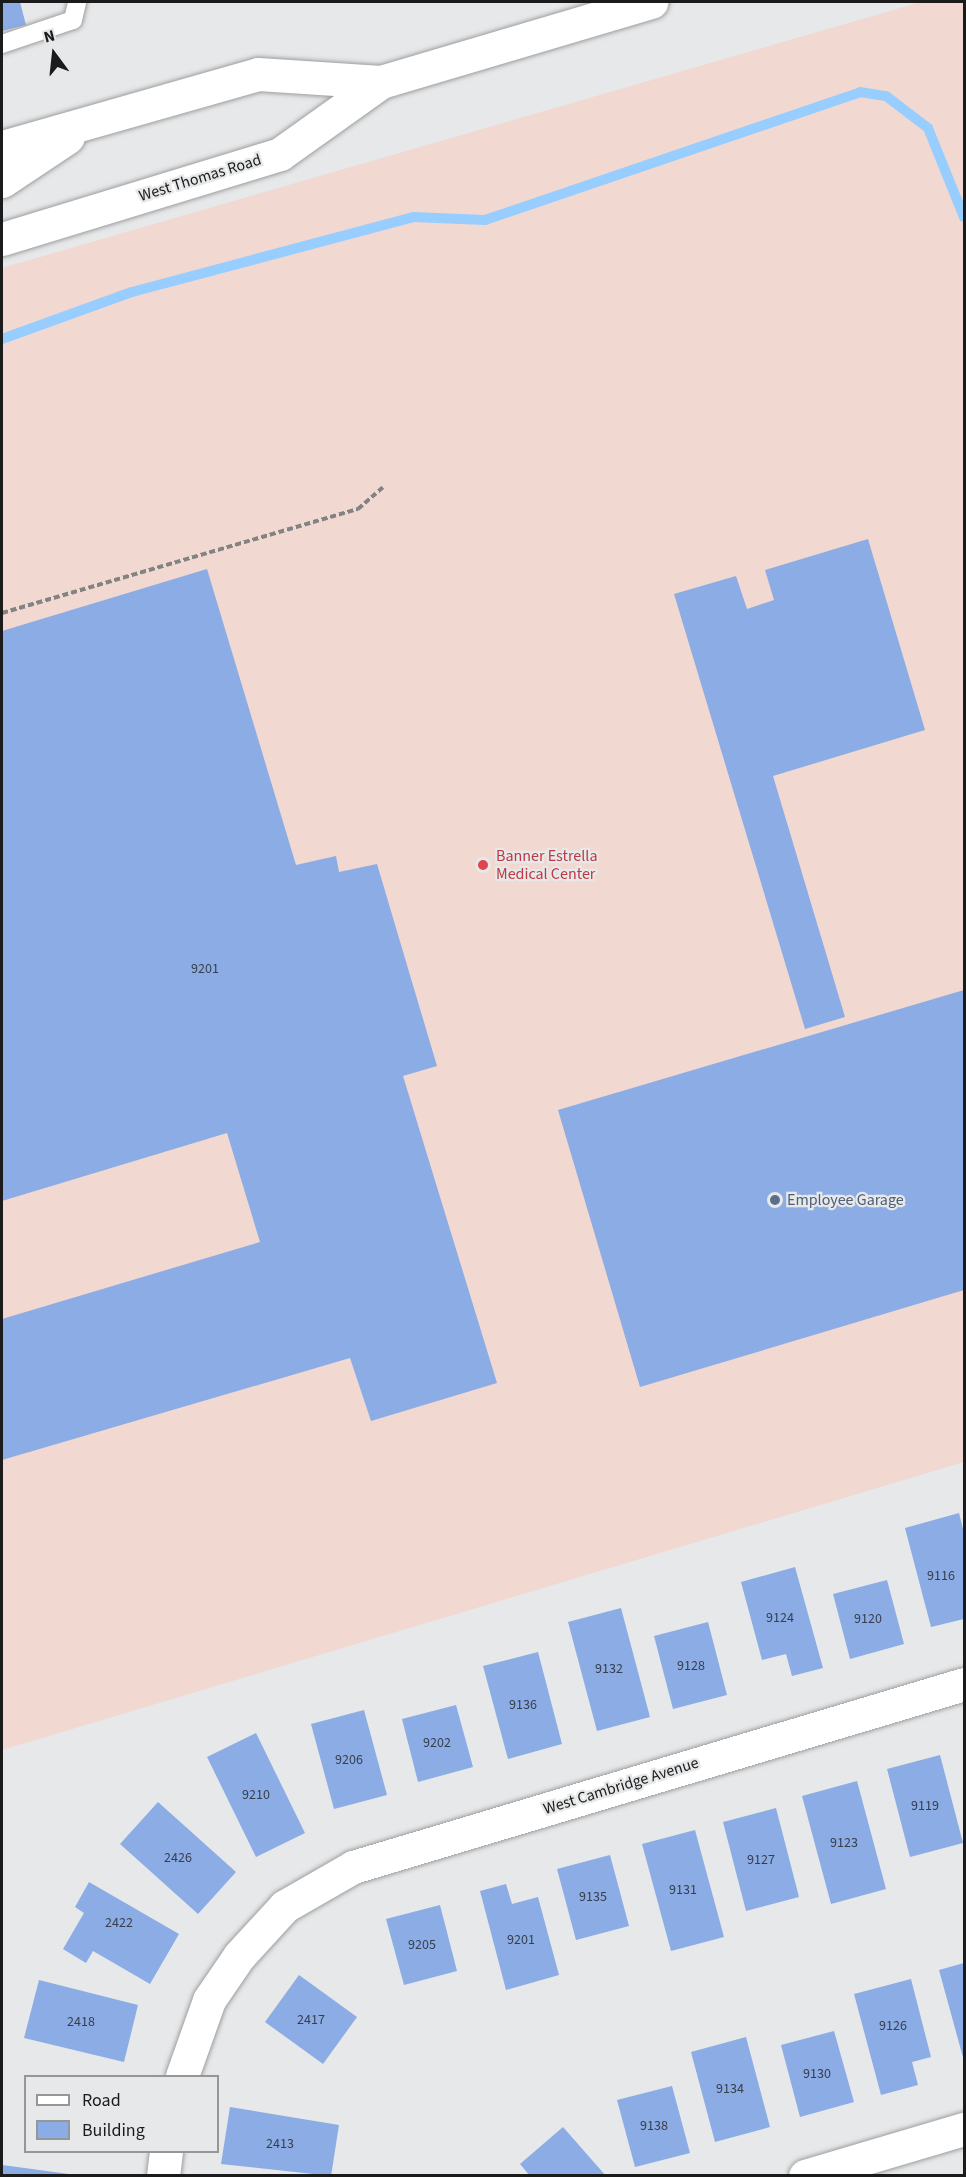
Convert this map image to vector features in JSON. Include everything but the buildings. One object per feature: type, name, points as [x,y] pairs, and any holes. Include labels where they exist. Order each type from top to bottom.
[{"type":"main road","name":"West Thomas Road","points":[[2,239],[280,154],[381,82],[651,2]]},
{"type":"main road","name":"West Thomas Road","points":[[2,147],[258,74],[381,82]]},
{"type":"main road","points":[[2,181],[92,121]]},
{"type":"main road","name":"West Cambridge Avenue","points":[[182,2075],[209,2000],[239,1956],[285,1906],[353,1868],[964,1684]]},
{"type":"main road","points":[[805,2175],[964,2129]]},
{"type":"main road","points":[[163,2175],[166,2153]]},
{"type":"lane","points":[[2,44],[74,20],[77,2]]},
{"type":"path","points":[[2,613],[358,509],[383,487]]},
{"type":"shaded area","name":"Banner Estrella Medical Center","points":[[921,2],[964,2],[964,1462],[2,1750],[2,268]]},
{"type":"waterway","points":[[2,339],[132,292],[413,217],[485,220],[860,92],[886,96],[928,128],[964,217]]},
{"type":"place","name":"Banner Estrella Medical Center","points":[[483,865]]},
{"type":"place","name":"Employee Garage","points":[[775,1200]]}]
